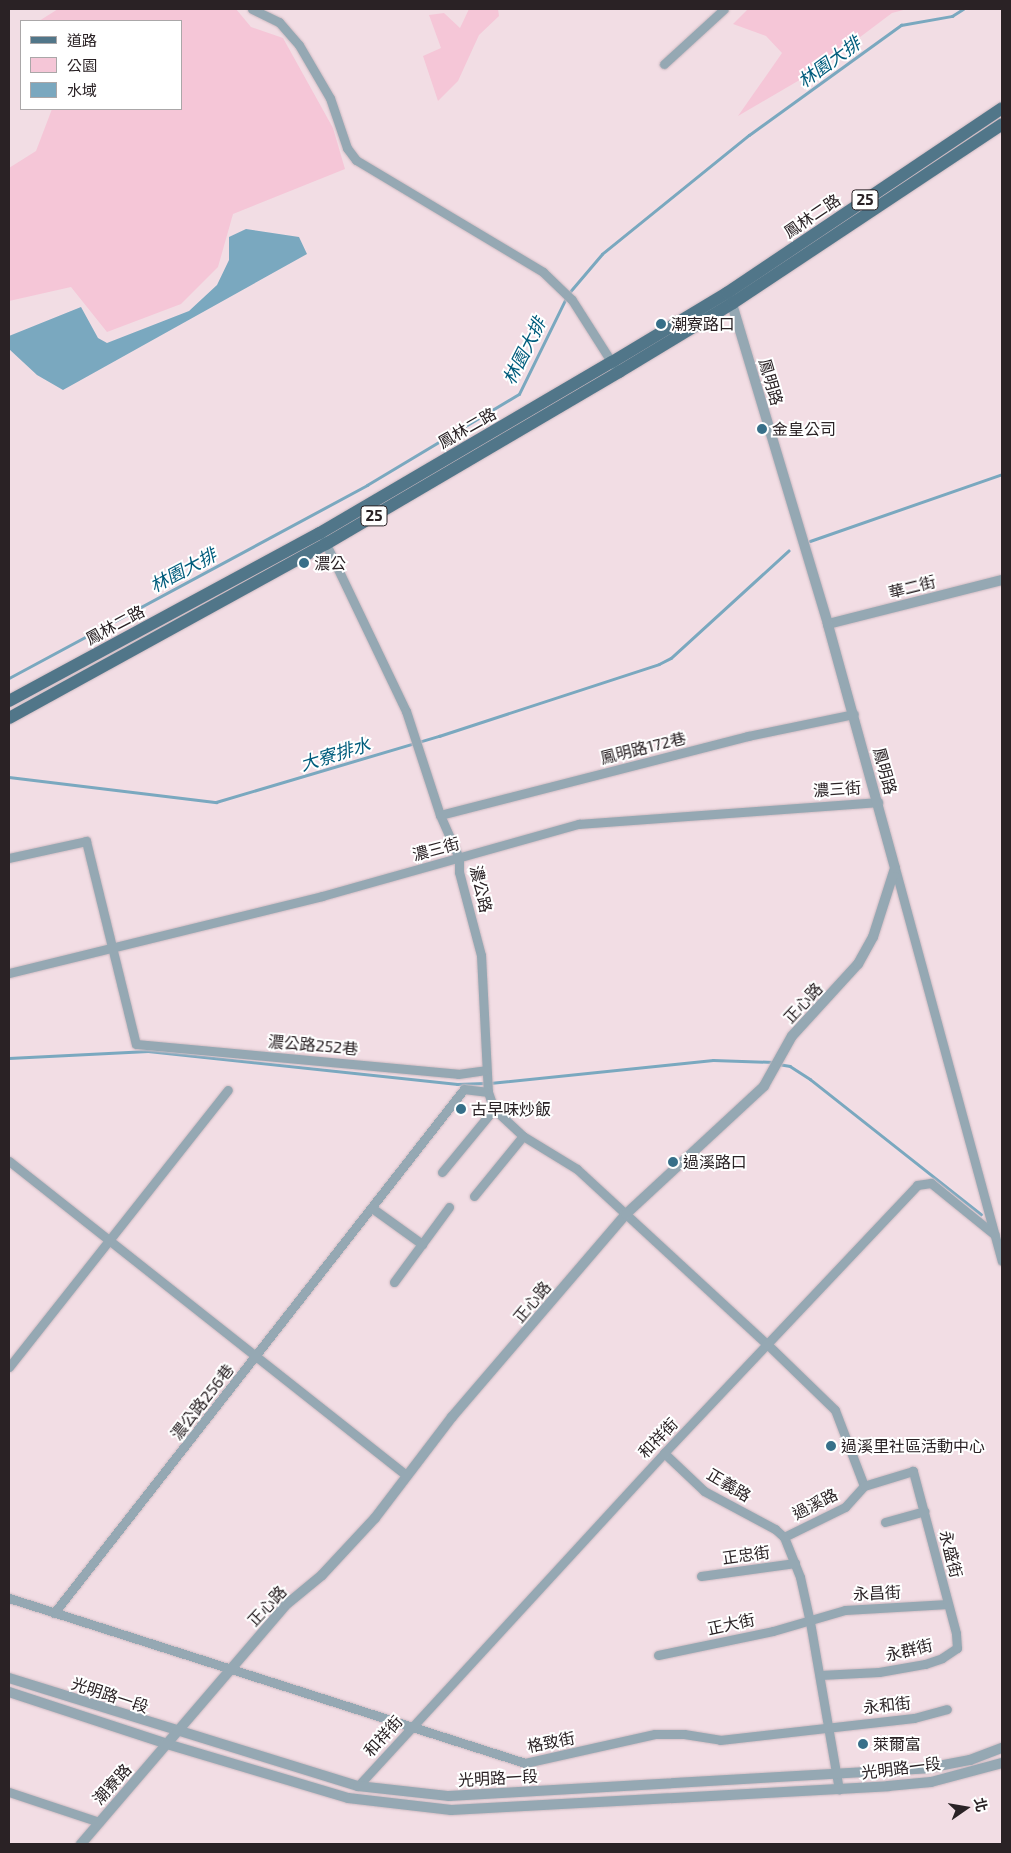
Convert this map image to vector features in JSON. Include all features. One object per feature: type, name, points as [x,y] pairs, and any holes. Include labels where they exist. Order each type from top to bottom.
[{"type":"main road","name":"鳳林二路","points":[[730,298],[1002,108]]},
{"type":"main road","name":"鳳林二路","points":[[9,718],[323,539],[615,367],[730,298],[1002,124]]},
{"type":"main road","name":"鳳林二路","points":[[9,700],[323,539]]},
{"type":"street","points":[[252,9],[279,22],[299,45],[330,98],[347,148],[356,160],[531,263],[572,300],[615,367]]},
{"type":"street","points":[[664,64],[724,9]]},
{"type":"street","name":"鳳明路","points":[[730,298],[854,714],[1002,1261]]},
{"type":"street","name":"濃公路","points":[[323,539],[415,734],[440,815],[460,858],[459,872],[480,955],[487,1086],[494,1109],[523,1136],[576,1169],[626,1214]]},
{"type":"street","name":"華二街","points":[[828,624],[1002,580]]},
{"type":"street","name":"鳳明路172巷","points":[[440,815],[748,736],[854,714]]},
{"type":"street","name":"濃三街","points":[[9,973],[604,821],[878,802]]},
{"type":"street","points":[[9,858],[86,841],[112,948]]},
{"type":"street","name":"正心路","points":[[167,1744],[287,1604],[352,1545],[452,1417],[626,1214],[748,1103],[774,1071],[782,1054],[811,1014],[858,964],[873,937],[895,868]]},
{"type":"street","name":"濃公路252巷","points":[[112,948],[136,1044],[458,1074],[486,1070]]},
{"type":"street","name":"濃公路256巷","points":[[54,1613],[257,1357],[464,1089],[487,1086]]},
{"type":"street","points":[[9,1367],[228,1090]]},
{"type":"street","points":[[442,1172],[494,1109]]},
{"type":"street","points":[[474,1196],[523,1136]]},
{"type":"street","points":[[9,1161],[406,1475]]},
{"type":"street","name":"和祥街","points":[[358,1786],[409,1728],[664,1453],[923,1182],[931,1183],[995,1235]]},
{"type":"street","points":[[372,1208],[422,1244]]},
{"type":"street","points":[[394,1282],[448,1208]]},
{"type":"street","points":[[626,1214],[768,1344],[835,1410],[864,1486]]},
{"type":"street","name":"正義路","points":[[664,1453],[704,1491],[775,1529],[784,1537]]},
{"type":"street","name":"永盛街","points":[[864,1486],[913,1471],[948,1604]]},
{"type":"street","name":"過溪路","points":[[839,1790],[810,1622],[795,1563],[784,1537],[845,1507],[864,1486]]},
{"type":"street","points":[[885,1522],[924,1511]]},
{"type":"street","name":"正忠街","points":[[701,1576],[795,1563]]},
{"type":"street","name":"格致街","points":[[9,1598],[525,1764],[655,1734],[684,1734],[720,1740],[829,1726]]},
{"type":"street","name":"永昌街","points":[[810,1622],[845,1610],[948,1604]]},
{"type":"street","name":"永群街","points":[[820,1675],[878,1672],[942,1658],[957,1648],[958,1640],[948,1604]]},
{"type":"street","name":"正大街","points":[[658,1655],[810,1622]]},
{"type":"street","name":"光明路一段","points":[[9,1678],[177,1732],[358,1786],[449,1796],[837,1775],[928,1768],[970,1760],[1002,1748]]},
{"type":"street","name":"光明路一段","points":[[9,1692],[167,1744],[348,1798],[451,1810],[839,1790],[930,1782],[1002,1763]]},
{"type":"street","name":"永和街","points":[[829,1726],[914,1718],[946,1709]]},
{"type":"street","name":"潮寮路","points":[[80,1844],[167,1744]]},
{"type":"street","points":[[9,1792],[99,1822]]},
{"type":"green space","points":[[58,9],[236,9],[251,27],[283,38],[333,128],[345,169],[233,214],[218,267],[181,304],[107,332],[71,287],[9,301],[9,168],[36,151],[52,110],[182,110],[182,20],[41,20]]},
{"type":"green space","points":[[469,9],[498,9],[499,16],[479,35],[458,81],[438,101],[423,56],[441,48],[429,15],[444,13],[460,28]]},
{"type":"green space","points":[[748,9],[907,9],[892,13],[815,71],[738,116],[782,53],[766,36],[733,24]]},
{"type":"water","points":[[246,229],[299,237],[307,254],[63,390],[37,375],[9,349],[9,336],[81,307],[98,338],[107,343],[189,311],[217,285],[229,260],[229,237]]},
{"type":"waterway","name":"林園大排","points":[[568,294],[602,254],[749,135],[901,25],[952,16],[963,9]]},
{"type":"waterway","name":"林園大排","points":[[9,678],[367,485],[519,394],[566,298]]},
{"type":"waterway","points":[[810,541],[1002,474]]},
{"type":"waterway","name":"大寮排水","points":[[9,777],[216,802],[439,736],[659,664],[671,658],[788,551]]},
{"type":"waterway","points":[[9,1058],[148,1051],[457,1084],[485,1083]]},
{"type":"waterway","points":[[490,1083],[713,1060],[773,1062]]},
{"type":"waterway","points":[[778,1064],[790,1066],[810,1079],[981,1214]]},
{"type":"place","name":"潮寮路口","points":[[661,324]]},
{"type":"place","name":"金皇公司","points":[[762,429]]},
{"type":"place","name":"濃公","points":[[304,563]]},
{"type":"place","name":"古早味炒飯","points":[[461,1109]]},
{"type":"place","name":"過溪路口","points":[[673,1162]]},
{"type":"place","name":"過溪里社區活動中心","points":[[831,1446]]},
{"type":"place","name":"萊爾富","points":[[863,1744]]}]
